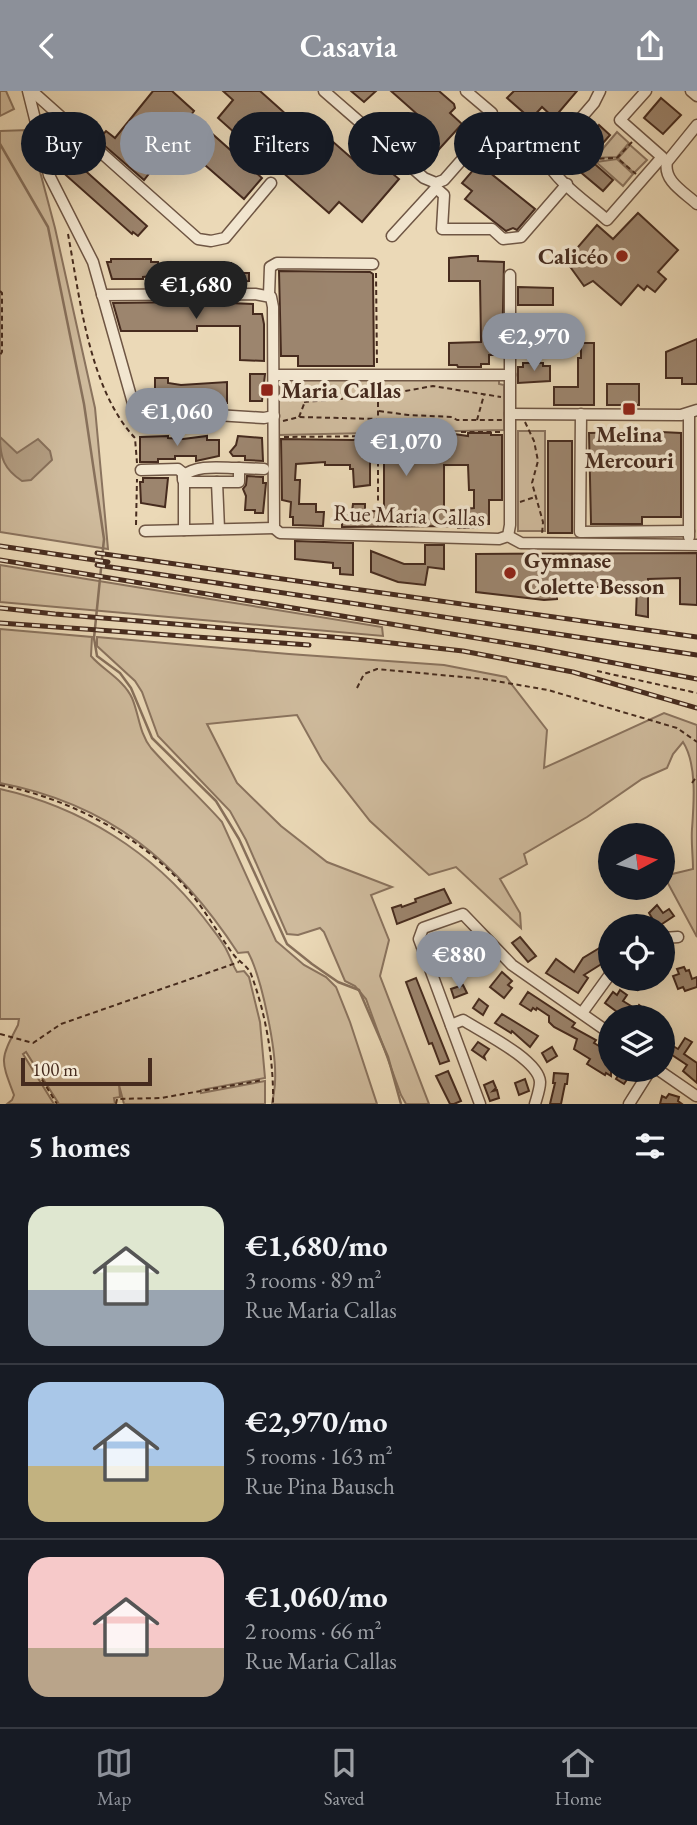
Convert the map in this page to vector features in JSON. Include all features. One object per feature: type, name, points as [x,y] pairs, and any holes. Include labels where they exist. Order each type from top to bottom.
[{"type":"street","points":[[30,91],[198,239],[225,238],[271,183]]},
{"type":"street","points":[[30,91],[49,175],[93,262],[138,421],[216,415],[264,418],[274,416]]},
{"type":"street","points":[[324,91],[436,185],[444,195],[442,229],[492,229],[503,239],[521,237],[566,184]]},
{"type":"street","points":[[466,91],[491,112]]},
{"type":"street","points":[[586,112],[600,91]]},
{"type":"street","points":[[646,91],[620,120],[664,160],[670,180],[697,204]]},
{"type":"street","points":[[691,91],[697,96]]},
{"type":"street","points":[[557,175],[607,220],[642,180],[697,125]]},
{"type":"street","points":[[392,236],[436,185],[454,169]]},
{"type":"street","points":[[275,528],[267,464],[274,437],[270,267],[278,263],[373,264]]},
{"type":"street","name":"Rue Maria Callas","points":[[145,531],[275,528],[280,533],[499,539],[508,536],[510,275]]},
{"type":"street","points":[[102,295],[269,295]]},
{"type":"street","points":[[274,375],[510,375]]},
{"type":"street","points":[[508,536],[521,543],[693,545],[689,531],[693,412],[525,414],[510,422]]},
{"type":"street","points":[[581,414],[580,533],[689,531]]},
{"type":"street","points":[[183,479],[193,470],[267,464]]},
{"type":"street","points":[[209,468],[219,529]]},
{"type":"street","points":[[183,479],[239,482],[239,468]]},
{"type":"street","points":[[138,471],[178,469],[183,479],[184,530]]},
{"type":"street","points":[[480,1104],[419,939],[423,928],[463,914],[512,965],[598,1025]]},
{"type":"street","points":[[582,1013],[598,991]]},
{"type":"street","points":[[451,1024],[463,1020],[530,1062],[538,1073],[540,1082],[535,1104]]},
{"type":"street","points":[[675,1081],[696,1096]]},
{"type":"street","points":[[629,1104],[643,1082]]},
{"type":"path","points":[[617,158],[637,136]]},
{"type":"path","points":[[604,158],[617,158],[642,180]]},
{"type":"path","points":[[73,222],[67,231],[96,373],[122,424],[135,438],[138,471],[136,528],[145,531]]},
{"type":"path","points":[[373,264],[377,275],[378,534]]},
{"type":"path","points":[[0,291],[0,355]]},
{"type":"path","points":[[299,418],[315,375]]},
{"type":"path","points":[[304,402],[378,396],[433,386],[510,398]]},
{"type":"path","points":[[477,420],[484,394]]},
{"type":"path","points":[[378,411],[452,417],[457,420],[510,422]]},
{"type":"path","points":[[525,414],[525,423],[534,441],[538,461],[532,476],[543,522],[542,544]]},
{"type":"path","points":[[274,416],[280,421],[299,418],[378,419]]},
{"type":"path","points":[[461,432],[510,422]]},
{"type":"path","points":[[274,437],[434,433]]},
{"type":"path","points":[[510,503],[536,497]]},
{"type":"path","points":[[356,688],[364,674],[377,669],[484,679],[561,693],[677,729],[697,743]]},
{"type":"path","points":[[597,671],[697,693]]},
{"type":"path","points":[[692,783],[697,776]]},
{"type":"path","points":[[0,785],[37,794],[110,827],[161,863],[193,896],[251,974],[262,1010],[270,1060],[273,1104]]},
{"type":"path","points":[[0,1034],[33,1043],[61,1024],[240,961]]},
{"type":"path","points":[[33,1065],[57,1104]]},
{"type":"path","points":[[116,1104],[117,1099],[161,1098],[264,1080]]},
{"type":"shaded area","points":[[0,91],[6,91],[14,109],[0,116]]},
{"type":"shaded area","points":[[21,130],[21,175],[41,175],[55,228],[95,408],[108,549],[0,532],[0,131]]},
{"type":"shaded area","points":[[617,132],[629,143],[617,157],[604,158],[604,147]]},
{"type":"shaded area","points":[[630,145],[647,160],[634,173],[618,158]]},
{"type":"shaded area","points":[[617,159],[633,174],[623,186],[604,169],[604,161]]},
{"type":"shaded area","points":[[499,378],[499,384],[504,385],[504,430],[279,435],[278,385],[282,379]]},
{"type":"shaded area","points":[[518,431],[545,431],[545,531],[518,531]]},
{"type":"shaded area","points":[[0,437],[17,453],[38,439],[50,451],[52,460],[31,480],[22,481],[4,462]]},
{"type":"shaded area","points":[[0,565],[382,627],[383,636],[0,602]]},
{"type":"shaded area","points":[[0,629],[92,637],[91,656],[119,680],[128,692],[151,748],[222,822],[276,941],[336,987],[377,1104],[272,1104],[275,1069],[271,1035],[263,997],[248,952],[238,953],[191,891],[165,864],[137,841],[75,805],[0,783]]},
{"type":"shaded area","points":[[97,637],[444,665],[506,677],[547,730],[544,768],[664,713],[697,725],[697,937],[676,898],[676,873],[693,869],[694,784],[691,761],[683,742],[673,754],[667,768],[642,779],[587,817],[524,854],[527,864],[500,879],[520,913],[521,928],[456,867],[429,875],[370,821],[322,760],[297,715],[207,724],[237,783],[281,826],[327,862],[392,887],[371,895],[389,940],[380,976],[429,1104],[406,1104],[366,999],[355,986],[345,981],[324,932],[320,928],[298,935],[287,934],[246,840],[230,811],[158,736],[142,692],[135,681],[97,646]]},
{"type":"shaded area","points":[[0,789],[59,807],[87,820],[138,853],[184,894],[223,944],[237,972],[244,971],[249,977],[260,1022],[265,1078],[201,1090],[201,1093],[265,1081],[265,1104],[124,1104],[119,1085],[120,1097],[114,1098],[115,1104],[59,1104],[26,1052],[23,1054],[54,1104],[7,1104],[14,1095],[4,1059],[19,1019],[0,1019]]},
{"type":"building","points":[[153,91],[172,91],[194,111],[193,112],[136,112]]},
{"type":"building","points":[[223,91],[260,91],[284,112],[229,112],[229,128],[218,118],[233,100]]},
{"type":"building","points":[[351,91],[376,91],[364,102]]},
{"type":"building","points":[[391,91],[439,91],[454,104],[455,108],[450,113],[454,117],[454,133],[440,148],[440,112],[415,112]]},
{"type":"building","points":[[514,91],[577,91],[559,112],[547,112],[542,107],[537,112],[523,112],[507,98]]},
{"type":"building","points":[[661,98],[681,115],[663,134],[644,118]]},
{"type":"building","points":[[604,130],[610,135],[604,142]]},
{"type":"building","points":[[106,131],[115,138],[120,132],[120,159],[106,147]]},
{"type":"building","points":[[215,136],[229,149],[229,175],[259,175],[262,178],[244,199],[215,174]]},
{"type":"building","points":[[334,143],[348,155],[348,175],[394,175],[399,179],[362,222],[339,202],[329,213],[286,175],[334,175]]},
{"type":"building","points":[[604,172],[613,180],[603,191],[584,175],[604,175]]},
{"type":"building","points":[[66,175],[90,175],[147,226],[138,236],[133,232],[132,234]]},
{"type":"building","points":[[469,175],[493,175],[535,209],[517,230],[513,228],[506,231],[465,199],[472,191],[462,183]]},
{"type":"building","name":"Calicéo","points":[[638,213],[678,250],[658,272],[666,279],[655,292],[647,286],[644,290],[638,285],[621,305],[593,281],[584,286],[566,261],[597,225],[613,239]]},
{"type":"building","points":[[478,256],[478,261],[504,262],[502,355],[489,355],[489,364],[481,364],[481,367],[449,365],[449,343],[481,342],[480,281],[449,281],[449,258]]},
{"type":"building","points":[[111,259],[151,259],[151,262],[158,262],[158,268],[180,268],[180,280],[165,275],[143,279],[112,279],[107,262],[111,262]]},
{"type":"building","points":[[231,263],[231,273],[249,273],[249,281],[197,284],[197,267]]},
{"type":"building","points":[[279,271],[373,274],[374,366],[298,366],[298,356],[281,356]]},
{"type":"building","points":[[518,287],[553,288],[553,305],[518,305]]},
{"type":"building","points":[[204,302],[253,304],[253,314],[262,314],[264,324],[264,361],[240,360],[240,326],[197,326],[197,331],[121,331],[113,303],[189,303],[189,306],[204,306]]},
{"type":"building","points":[[524,325],[552,326],[552,344],[519,343],[519,329],[524,329]]},
{"type":"building","points":[[697,339],[697,384],[682,384],[682,378],[666,378],[666,352]]},
{"type":"building","points":[[581,343],[594,343],[594,405],[554,405],[554,387],[578,387]]},
{"type":"building","points":[[523,363],[543,363],[543,366],[550,366],[550,381],[518,383],[518,367],[523,367]]},
{"type":"building","points":[[250,374],[265,374],[262,401],[250,401]]},
{"type":"building","points":[[155,378],[168,378],[168,383],[181,385],[227,382],[227,403],[155,404]]},
{"type":"building","points":[[607,384],[639,384],[639,405],[607,405]]},
{"type":"building","points":[[447,433],[468,436],[468,433],[502,435],[502,500],[489,500],[489,524],[481,524],[481,528],[342,527],[342,510],[352,511],[353,504],[365,504],[365,512],[384,510],[384,454],[375,454],[370,458],[370,485],[354,487],[353,469],[350,469],[350,465],[325,465],[325,462],[296,464],[295,480],[300,480],[299,504],[316,504],[316,512],[324,512],[323,526],[293,525],[293,517],[290,517],[291,502],[282,500],[281,439],[353,440],[418,434],[447,436]],"holes":[[[444,465],[468,465],[469,490],[474,490],[474,508],[444,511]]]},
{"type":"building","points":[[589,433],[681,433],[681,517],[642,517],[642,524],[591,524]]},
{"type":"building","points":[[168,436],[183,439],[207,436],[207,440],[219,440],[219,456],[196,461],[196,456],[175,456],[175,459],[158,459],[158,462],[140,462],[140,437]]},
{"type":"building","points":[[238,436],[262,438],[263,461],[233,456],[230,452],[236,445]]},
{"type":"building","points":[[548,441],[572,441],[572,533],[548,533]]},
{"type":"building","points":[[247,476],[263,477],[263,483],[266,483],[263,513],[245,510],[246,496],[243,489]]},
{"type":"building","points":[[143,478],[168,478],[165,507],[141,503],[140,482],[143,482]]},
{"type":"building","points":[[295,541],[353,543],[353,575],[340,574],[340,568],[333,568],[333,563],[295,559]]},
{"type":"building","points":[[425,545],[444,545],[444,569],[428,567],[425,585],[398,582],[371,572],[371,551],[404,564],[425,564]]},
{"type":"building","points":[[697,553],[697,605],[680,604],[680,578],[648,579],[648,617],[636,615],[637,587],[570,587],[570,592],[557,592],[557,599],[544,600],[476,592],[476,554]]},
{"type":"building","points":[[444,889],[451,903],[397,924],[392,908],[416,902],[415,899]]},
{"type":"building","points":[[657,905],[663,913],[669,909],[673,914],[650,914]]},
{"type":"building","points":[[466,934],[476,943],[474,946],[494,965],[486,973],[458,945],[458,939]]},
{"type":"building","points":[[520,937],[536,956],[528,962],[512,943]]},
{"type":"building","points":[[446,944],[451,957],[446,958],[449,965],[442,968],[434,945]]},
{"type":"building","points":[[598,949],[598,966],[584,975],[588,978],[578,993],[546,973],[556,959],[574,972],[583,958]]},
{"type":"building","points":[[684,967],[686,971],[689,970],[692,979],[697,977],[697,987],[685,991],[683,987],[678,989],[675,981],[675,975],[679,974],[677,969]]},
{"type":"building","points":[[502,972],[512,981],[508,985],[512,988],[504,998],[490,987]]},
{"type":"building","points":[[416,978],[449,1061],[440,1064],[432,1043],[429,1044],[406,982]]},
{"type":"building","points":[[463,985],[467,993],[454,998],[451,989]]},
{"type":"building","points":[[621,991],[627,995],[623,1001],[630,1005],[605,1003],[613,992],[617,995]]},
{"type":"building","points":[[528,992],[575,1023],[572,1027],[596,1040],[594,1043],[598,1045],[598,1071],[587,1064],[590,1059],[574,1049],[577,1039],[554,1027],[549,1022],[549,1016],[537,1008],[531,1011],[520,1004]]},
{"type":"building","points":[[479,999],[488,1006],[483,1015],[473,1008]]},
{"type":"building","points":[[502,1014],[538,1036],[530,1047],[512,1031],[511,1033],[495,1023]]},
{"type":"building","points":[[685,1038],[692,1042],[684,1054],[697,1063],[697,1083],[683,1071],[687,1065],[675,1057],[675,1047],[678,1049]]},
{"type":"building","points":[[478,1042],[489,1049],[485,1059],[472,1050]]},
{"type":"building","points":[[552,1047],[557,1056],[547,1062],[542,1053]]},
{"type":"building","points":[[448,1071],[461,1101],[454,1104],[450,1104],[436,1076]]},
{"type":"building","points":[[554,1073],[568,1074],[561,1104],[550,1104],[555,1083]]},
{"type":"building","points":[[525,1079],[529,1091],[519,1095],[515,1083]]},
{"type":"building","points":[[493,1081],[496,1088],[493,1091],[497,1090],[499,1098],[490,1101],[484,1085]]},
{"type":"building","points":[[669,1094],[679,1097],[678,1101],[682,1104],[660,1104],[662,1096],[666,1098]]},
{"type":"waterway","points":[[0,144],[48,227],[84,404],[104,539],[94,638],[97,656],[120,673],[131,688],[152,738],[216,801],[239,839],[287,944],[338,982],[359,990],[388,1057],[401,1104]]},
{"type":"railway","points":[[0,546],[108,562]]},
{"type":"railway","points":[[97,553],[697,637]]},
{"type":"railway","points":[[0,560],[537,648],[697,679]]},
{"type":"railway","points":[[97,565],[697,655]]},
{"type":"railway","points":[[0,608],[463,651],[573,672],[697,708]]},
{"type":"railway","points":[[0,623],[309,645]]},
{"type":"place","name":"Calicéo","points":[[622,256]]},
{"type":"place","name":"Maria Callas","points":[[267,390]]},
{"type":"place","name":"Melina Mercouri","points":[[629,409]]},
{"type":"place","name":"Gymnase Colette Besson","points":[[510,573]]}]
